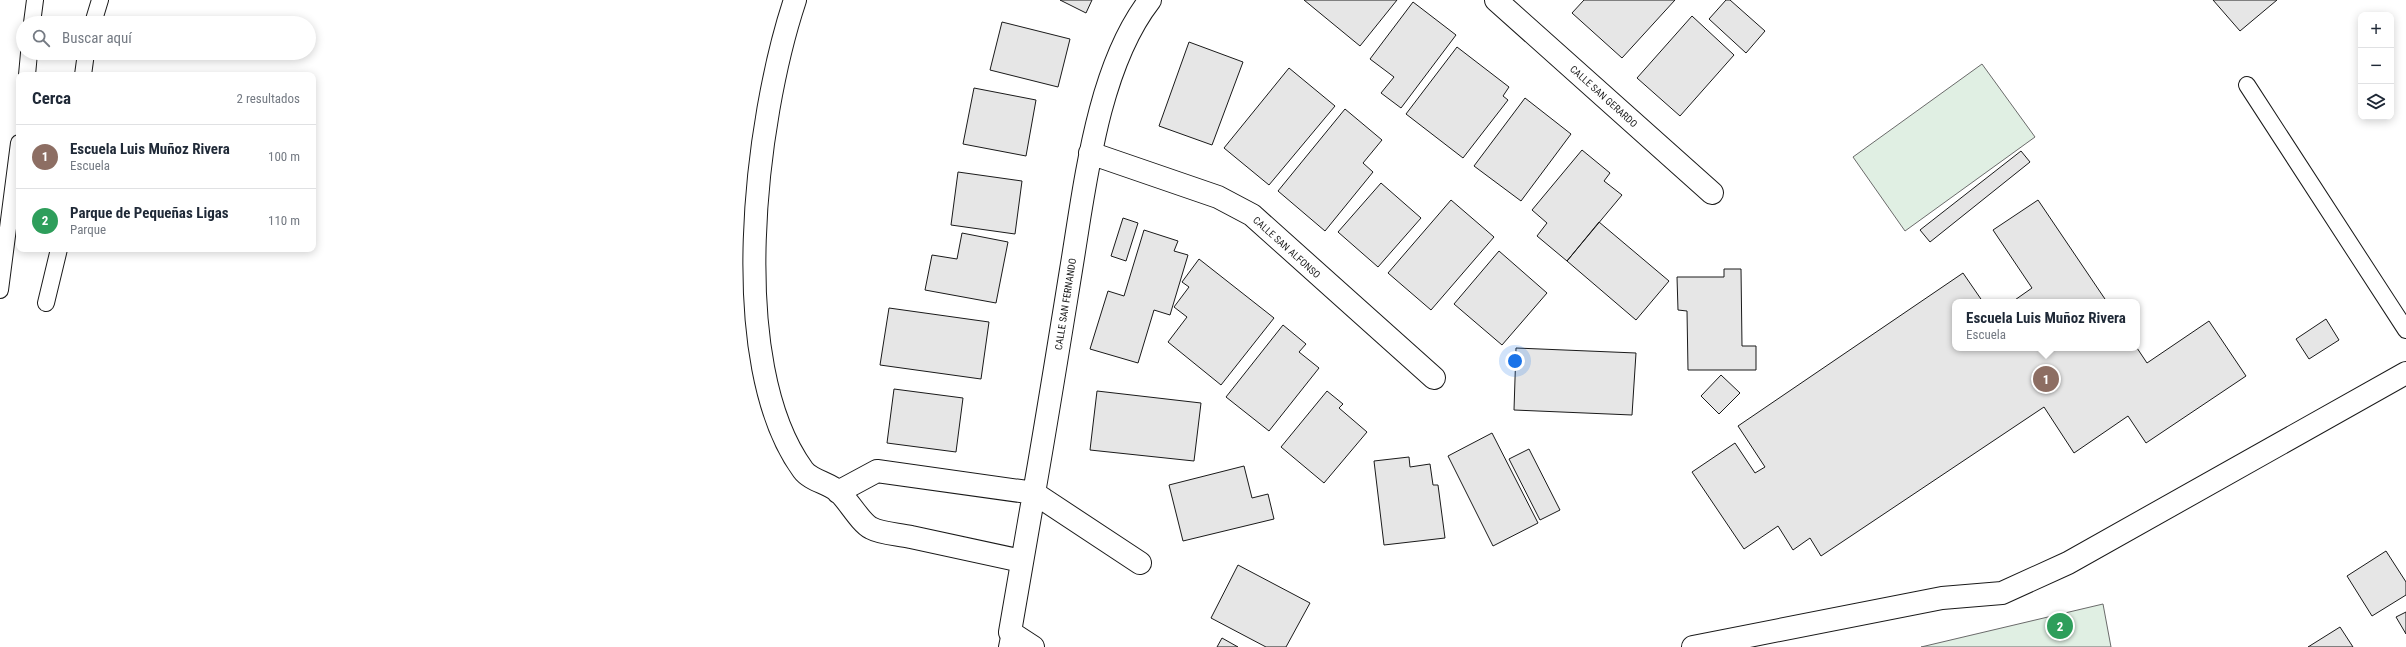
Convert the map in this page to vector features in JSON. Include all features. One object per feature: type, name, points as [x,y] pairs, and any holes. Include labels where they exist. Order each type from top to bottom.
[{"type":"street","points":[[795,0],[769,103],[756,196],[754,280],[760,354],[776,418],[790,451],[804,472],[838,492],[871,528],[1022,561]]},
{"type":"street","name":"CALLE SAN FERNANDO","points":[[1009,640],[1090,153],[1106,92],[1125,44],[1141,11],[1150,0]]},
{"type":"street","name":"CALLE SAN GERARDO","points":[[1496,0],[1712,193]]},
{"type":"street","name":"CALLE SAN ALFONSO","points":[[1090,153],[1218,197],[1252,215],[1434,378]]},
{"type":"street","points":[[1693,647],[1942,598],[2002,593],[2068,563],[2406,373]]},
{"type":"street","points":[[838,492],[877,471],[1034,493],[1140,563]]},
{"type":"street","points":[[1009,640],[1033,647]]},
{"type":"lane","points":[[33,16],[35,0]]},
{"type":"lane","points":[[95,16],[100,0]]},
{"type":"lane","points":[[27,72],[28,60]]},
{"type":"lane","points":[[83,72],[85,60]]},
{"type":"lane","points":[[2247,85],[2406,330]]},
{"type":"lane","points":[[0,290],[16,166]]},
{"type":"lane","points":[[46,303],[59,252]]},
{"type":"green space","points":[[1982,64],[2035,137],[1905,231],[1853,157]]},
{"type":"green space","points":[[2103,604],[2111,647],[1921,647]]},
{"type":"building","points":[[1060,0],[1092,0],[1086,13]]},
{"type":"building","points":[[1304,0],[1397,0],[1360,46]]},
{"type":"building","points":[[1584,0],[1675,0],[1622,58],[1572,13]]},
{"type":"building","points":[[1726,0],[1730,0],[1765,31],[1746,53],[1709,19]]},
{"type":"building","points":[[2213,0],[2277,0],[2240,31]]},
{"type":"building","points":[[1413,2],[1456,35],[1401,108],[1381,93],[1394,77],[1370,59]]},
{"type":"building","points":[[1692,16],[1734,55],[1680,116],[1637,78]]},
{"type":"building","points":[[1002,22],[1070,39],[1058,87],[990,70]]},
{"type":"building","points":[[1189,42],[1243,62],[1212,145],[1159,126]]},
{"type":"building","points":[[1457,47],[1509,87],[1503,96],[1508,100],[1463,158],[1406,114]]},
{"type":"building","points":[[1289,68],[1335,106],[1269,185],[1224,148]]},
{"type":"building","points":[[974,88],[1036,100],[1026,156],[963,144]]},
{"type":"building","points":[[1525,98],[1571,134],[1521,201],[1474,166]]},
{"type":"building","points":[[1345,109],[1382,140],[1363,163],[1373,172],[1325,231],[1278,191]]},
{"type":"building","points":[[1582,150],[1610,173],[1604,181],[1622,195],[1567,261],[1537,236],[1547,223],[1532,210]]},
{"type":"building","points":[[2021,151],[2030,162],[1930,242],[1920,230]]},
{"type":"building","points":[[958,172],[1022,181],[1015,234],[951,225]]},
{"type":"building","points":[[1381,183],[1421,218],[1378,267],[1338,232]]},
{"type":"building","points":[[1451,200],[1494,237],[1431,310],[1388,273]]},
{"type":"building","points":[[2038,200],[2105,299],[2016,299],[2032,288],[1993,230]]},
{"type":"building","points":[[1123,218],[1138,223],[1126,261],[1111,256]]},
{"type":"building","points":[[1599,222],[1669,281],[1636,320],[1567,261]]},
{"type":"building","points":[[1144,230],[1178,241],[1174,251],[1188,255],[1170,315],[1154,310],[1138,363],[1090,349],[1108,291],[1124,296]]},
{"type":"building","points":[[962,233],[1008,242],[996,303],[925,290],[932,255],[957,259]]},
{"type":"building","points":[[1499,251],[1547,293],[1502,345],[1454,304]]},
{"type":"building","points":[[1199,259],[1274,318],[1221,385],[1168,342],[1187,317],[1174,307],[1189,287],[1182,282]]},
{"type":"building","points":[[1724,269],[1741,269],[1742,346],[1756,346],[1756,370],[1688,370],[1687,311],[1678,310],[1677,277],[1724,277]]},
{"type":"building","points":[[1963,273],[1981,299],[1952,299],[1952,351],[2139,351],[2147,363],[2209,321],[2246,376],[2146,443],[2128,416],[2074,453],[2044,407],[1821,556],[1810,538],[1793,550],[1778,526],[1744,549],[1692,472],[1735,443],[1755,473],[1765,467],[1738,426]]},
{"type":"building","points":[[889,308],[989,322],[981,379],[880,365]]},
{"type":"building","points":[[2326,319],[2339,340],[2309,359],[2296,339]]},
{"type":"building","points":[[1283,325],[1306,344],[1299,352],[1319,368],[1269,431],[1226,397]]},
{"type":"building","points":[[1516,348],[1636,353],[1632,415],[1514,410]]},
{"type":"building","points":[[1721,375],[1740,393],[1719,414],[1701,396]]},
{"type":"building","points":[[894,389],[963,398],[956,452],[887,443]]},
{"type":"building","points":[[1097,391],[1201,403],[1194,461],[1090,450]]},
{"type":"building","points":[[1327,391],[1343,404],[1339,408],[1367,432],[1324,483],[1281,447]]},
{"type":"building","points":[[1492,433],[1538,523],[1493,546],[1448,456]]},
{"type":"building","points":[[1529,449],[1560,510],[1540,520],[1509,459]]},
{"type":"building","points":[[1409,457],[1410,467],[1430,464],[1433,485],[1438,485],[1445,538],[1384,545],[1374,461]]},
{"type":"building","points":[[1244,466],[1252,498],[1268,494],[1274,519],[1183,541],[1169,485]]},
{"type":"building","points":[[2386,551],[2406,582],[2406,595],[2372,616],[2347,576]]},
{"type":"building","points":[[1238,565],[1310,603],[1286,647],[1266,647],[1211,618]]},
{"type":"building","points":[[2406,612],[2406,634],[2396,617]]},
{"type":"building","points":[[2340,627],[2353,647],[2308,647]]},
{"type":"building","points":[[1222,638],[1238,647],[1217,647]]},
{"type":"place","name":"Escuela Luis Muñoz Rivera","points":[[2046,379]]},
{"type":"place","name":"Parque de Pequeñas Ligas","points":[[2060,626]]}]
